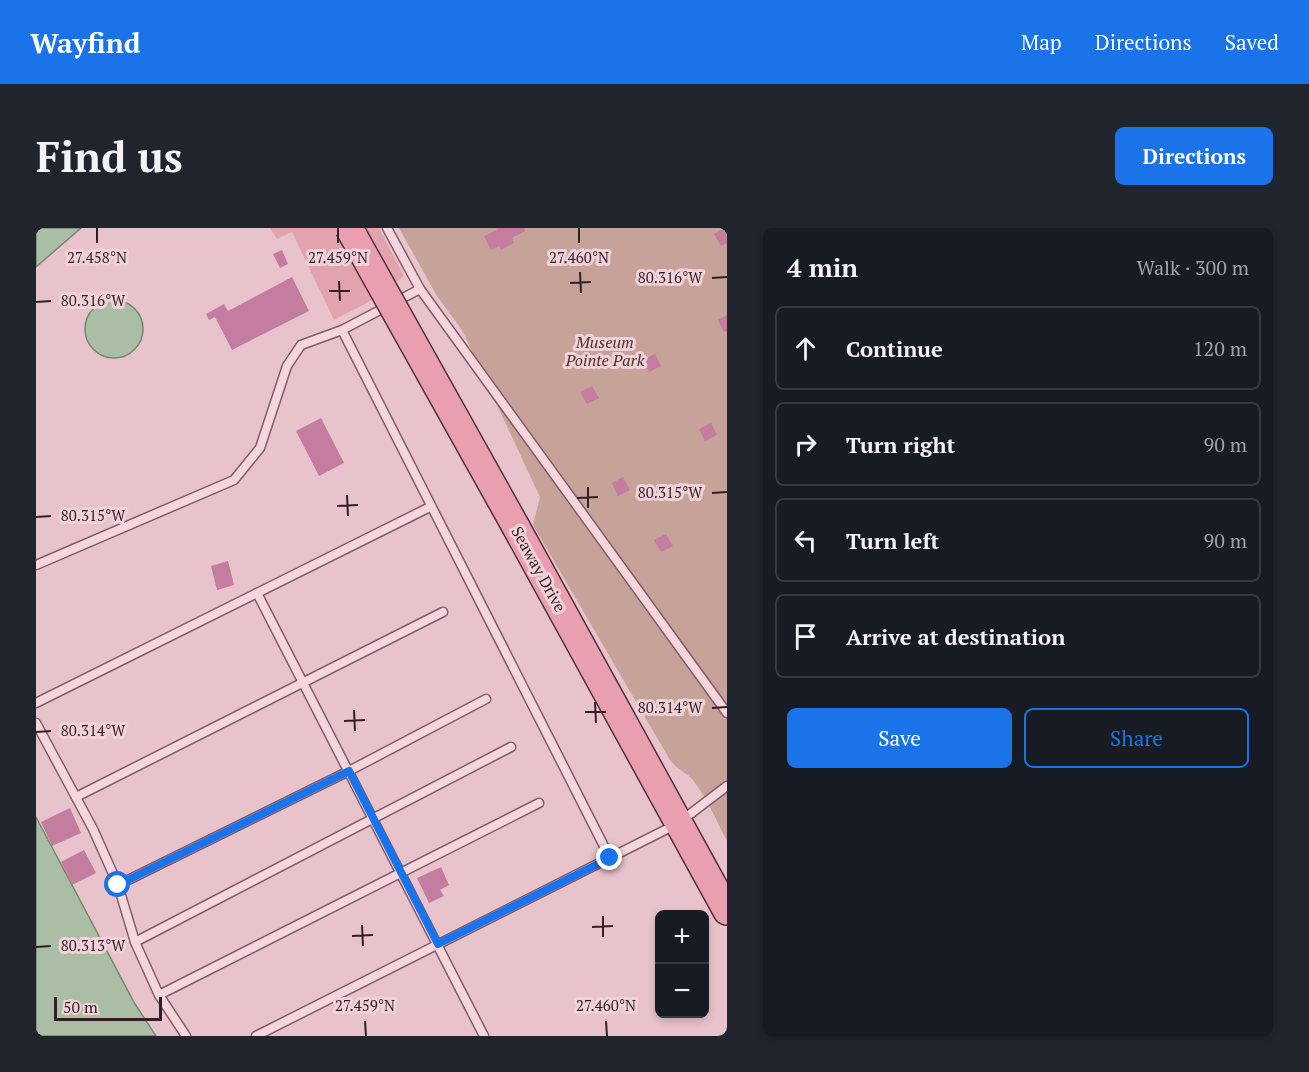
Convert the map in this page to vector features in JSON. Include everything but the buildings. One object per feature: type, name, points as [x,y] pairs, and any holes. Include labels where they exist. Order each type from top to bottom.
[{"type":"main road","name":"Seaway Drive","points":[[349,228],[727,911]]},
{"type":"lane","points":[[387,228],[420,289],[727,713]]},
{"type":"lane","points":[[36,565],[234,480],[260,448],[287,366],[301,345],[342,330],[420,289]]},
{"type":"lane","points":[[342,330],[610,858]]},
{"type":"lane","points":[[36,704],[430,507]]},
{"type":"lane","points":[[257,593],[484,1036]]},
{"type":"lane","points":[[76,798],[443,612]]},
{"type":"lane","points":[[118,885],[349,771],[486,699]]},
{"type":"lane","points":[[36,723],[76,798],[118,885],[135,942],[159,995],[186,1036]]},
{"type":"lane","points":[[135,942],[511,747]]},
{"type":"lane","points":[[256,1036],[677,824],[727,786]]},
{"type":"lane","points":[[159,995],[539,803]]},
{"type":"green space","name":"Museum Pointe Park","points":[[399,228],[727,228],[727,841],[694,781],[670,760],[533,525],[540,497],[462,330],[437,296]]},
{"type":"sand","points":[[270,228],[379,228],[404,276],[367,303],[334,320],[292,232],[277,239]]},
{"type":"shaded area","points":[[36,228],[81,228],[36,267]]},
{"type":"shaded area","points":[[114,300],[125,302],[138,313],[143,329],[141,340],[130,353],[114,358],[103,356],[90,345],[85,329],[87,318],[98,305]]},
{"type":"shaded area","points":[[36,817],[135,1004],[156,1036],[36,1036]]},
{"type":"route","points":[[118,885],[349,771],[438,944],[610,858]]}]
